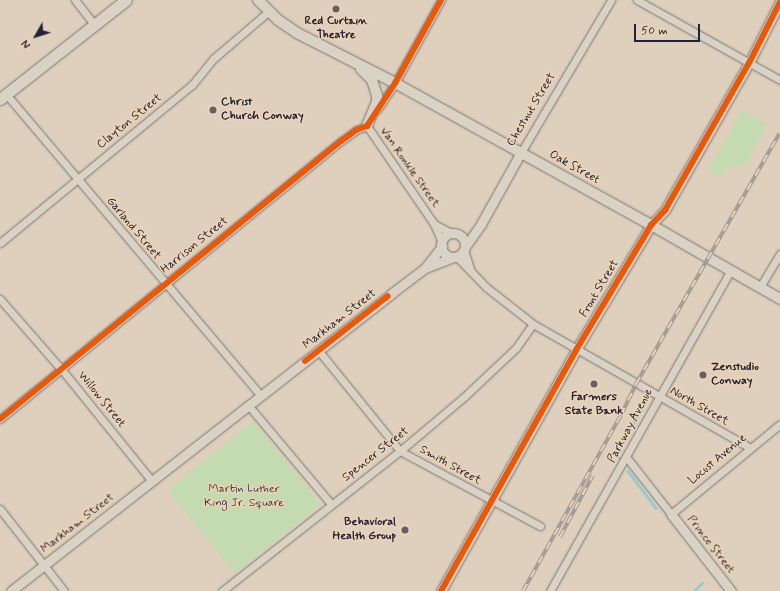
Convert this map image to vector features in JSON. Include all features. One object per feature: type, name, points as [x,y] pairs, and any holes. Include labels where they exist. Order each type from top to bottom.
[{"type":"main road","points":[[3,96],[126,0]]},
{"type":"main road","name":"Oak Street","points":[[258,0],[294,31],[395,83],[520,154],[651,225],[730,272],[780,299]]},
{"type":"main road","name":"Oak Street","points":[[354,62],[367,73],[375,87],[377,95],[377,102],[367,126]]},
{"type":"street","points":[[75,0],[94,24]]},
{"type":"street","points":[[367,126],[395,83],[441,0]]},
{"type":"street","name":"Chestnut Street","points":[[464,249],[611,0]]},
{"type":"street","points":[[637,0],[780,80]]},
{"type":"street","name":"Front Street","points":[[441,591],[576,350],[651,225],[664,210],[749,63],[780,2]]},
{"type":"street","name":"Clayton Street","points":[[0,243],[194,83],[214,59],[269,11]]},
{"type":"street","name":"Garland Street","points":[[3,96],[78,179],[260,394]]},
{"type":"street","name":"Van Ronkle Street","points":[[367,126],[434,224],[442,244]]},
{"type":"street","name":"Harrison Street","points":[[0,419],[341,141],[356,130],[367,126]]},
{"type":"street","name":"Van Ronkle Street","points":[[434,224],[454,234]]},
{"type":"street","points":[[475,232],[446,236],[442,244],[447,255],[455,256],[509,306],[533,324],[576,350],[659,396]]},
{"type":"street","points":[[454,234],[464,240],[464,249],[471,271]]},
{"type":"street","name":"Markham Street","points":[[425,268],[442,244]]},
{"type":"street","points":[[455,256],[464,249]]},
{"type":"street","points":[[760,287],[780,254]]},
{"type":"street","name":"Markham Street","points":[[11,591],[260,394],[425,268],[455,256]]},
{"type":"street","name":"Parkway Avenue","points":[[550,591],[627,458],[659,396],[730,272]]},
{"type":"street","name":"Willow Street","points":[[0,299],[62,370],[152,480]]},
{"type":"street","name":"Spencer Street","points":[[222,591],[400,451],[465,396],[516,348],[533,324]]},
{"type":"street","name":"Smith Street","points":[[318,350],[400,451],[540,526]]},
{"type":"street","name":"North Street","points":[[659,396],[750,448]]},
{"type":"street","points":[[248,404],[331,504]]},
{"type":"street","name":"Locust Avenue","points":[[671,514],[780,424]]},
{"type":"street","points":[[627,458],[671,514]]},
{"type":"street","points":[[0,509],[64,591]]},
{"type":"street","name":"Prince Street","points":[[671,514],[731,591]]},
{"type":"green space","points":[[742,110],[767,124],[745,165],[725,169],[720,177],[708,170]]},
{"type":"green space","name":"Martin Luther King Jr. Square","points":[[253,421],[320,504],[235,573],[168,490]]},
{"type":"waterway","points":[[619,458],[615,455],[646,401]]},
{"type":"waterway","points":[[628,471],[656,508]]},
{"type":"waterway","points":[[694,591],[702,583]]},
{"type":"railway","points":[[523,591],[621,415],[636,384],[780,133]]},
{"type":"railway","points":[[560,537],[593,475]]},
{"type":"cycle path","points":[[0,419],[341,141],[356,130],[367,126],[395,83],[441,0]]},
{"type":"cycle path","points":[[441,591],[576,350],[651,225],[665,210],[749,63],[780,2]]},
{"type":"cycle path","points":[[305,361],[388,296]]},
{"type":"place","name":"Red Curtain Theatre","points":[[336,9]]},
{"type":"place","name":"Christ Church Conway","points":[[213,110]]},
{"type":"place","name":"Zenstudio Conway","points":[[703,375]]},
{"type":"place","name":"Farmers State Bank","points":[[594,384]]},
{"type":"place","name":"Behavioral Health Group","points":[[405,530]]}]
